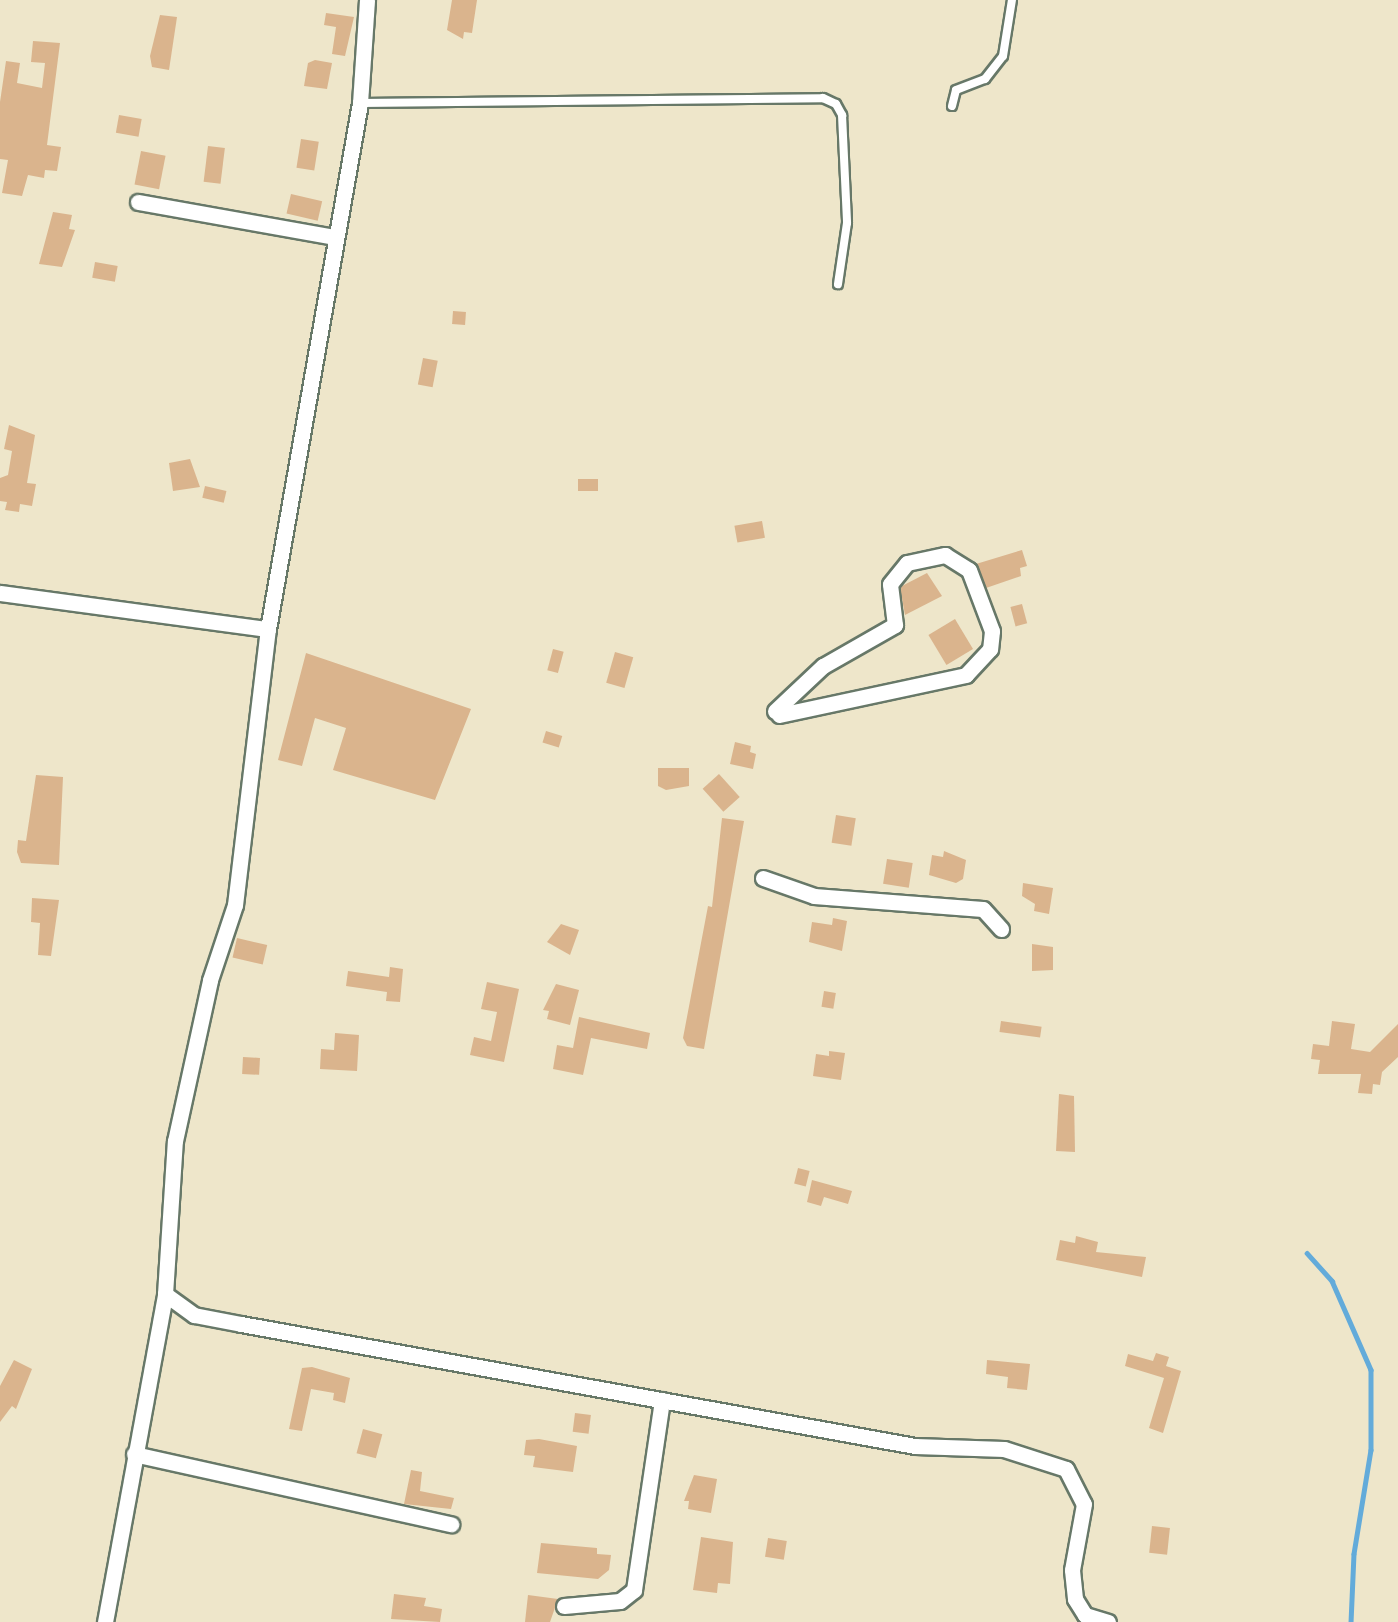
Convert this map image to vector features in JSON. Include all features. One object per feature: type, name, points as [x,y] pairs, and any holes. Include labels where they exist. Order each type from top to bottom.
[{"type":"street","points":[[105,1622],[165,1293],[175,1141],[210,980],[235,905],[268,629],[360,103],[367,0]]},
{"type":"street","points":[[138,201],[335,237]]},
{"type":"street","points":[[945,555],[969,570],[992,630],[990,649],[966,675],[777,713],[823,666],[895,625],[890,584],[907,563],[945,555]]},
{"type":"street","points":[[0,592],[268,629]]},
{"type":"street","points":[[763,878],[814,896],[983,909],[1001,929]]},
{"type":"street","points":[[165,1293],[195,1315],[915,1446],[1004,1449],[1066,1469],[1084,1504],[1072,1570],[1075,1599],[1085,1615],[1107,1622]]},
{"type":"street","points":[[564,1606],[620,1601],[634,1590],[662,1400]]},
{"type":"street","points":[[134,1454],[451,1524]]},
{"type":"lane","points":[[952,106],[956,90],[986,79],[1004,56],[1012,0]]},
{"type":"lane","points":[[360,103],[823,98],[836,104],[842,115],[847,231],[838,284]]},
{"type":"building","points":[[452,0],[477,0],[472,33],[464,32],[463,39],[447,30]]},
{"type":"building","points":[[326,13],[354,17],[345,56],[332,54],[336,27],[324,25]]},
{"type":"building","points":[[160,15],[177,17],[169,70],[152,67],[150,56]]},
{"type":"building","points":[[33,41],[60,43],[47,145],[61,147],[57,171],[45,170],[44,178],[28,175],[22,196],[2,193],[8,160],[0,159],[0,102],[6,61],[20,63],[17,83],[42,88],[45,63],[31,62]]},
{"type":"building","points":[[315,60],[332,63],[327,89],[304,86],[308,63]]},
{"type":"building","points":[[119,115],[142,119],[139,137],[116,133]]},
{"type":"building","points":[[301,139],[319,142],[314,170],[296,168]]},
{"type":"building","points":[[208,146],[225,148],[220,184],[204,182]]},
{"type":"building","points":[[141,151],[166,156],[159,189],[135,184]]},
{"type":"building","points":[[291,194],[322,201],[318,221],[287,213]]},
{"type":"building","points":[[53,212],[72,215],[69,229],[75,230],[62,267],[39,264]]},
{"type":"building","points":[[95,262],[118,266],[115,282],[92,278]]},
{"type":"building","points":[[453,311],[466,312],[465,325],[452,324]]},
{"type":"building","points":[[423,358],[438,361],[433,387],[418,385]]},
{"type":"building","points":[[9,425],[35,435],[27,483],[36,484],[32,506],[20,504],[19,512],[5,510],[7,502],[0,501],[0,478],[8,475],[12,451],[4,449]]},
{"type":"building","points":[[190,459],[200,487],[173,491],[169,463]]},
{"type":"building","points":[[578,479],[598,479],[598,491],[578,491]]},
{"type":"building","points":[[205,486],[226,491],[224,503],[202,498]]},
{"type":"building","points":[[762,521],[765,538],[737,543],[734,526]]},
{"type":"building","points":[[1022,550],[1027,566],[1020,568],[1021,576],[986,588],[976,564]]},
{"type":"building","points":[[927,573],[942,596],[905,615],[900,587]]},
{"type":"building","points":[[1022,604],[1027,623],[1016,626],[1010,607]]},
{"type":"building","points":[[955,619],[973,649],[946,665],[928,635]]},
{"type":"building","points":[[553,649],[564,652],[558,673],[547,670]]},
{"type":"building","points":[[615,652],[633,657],[624,688],[606,683]]},
{"type":"building","points":[[306,653],[471,709],[435,800],[333,770],[346,728],[315,718],[302,766],[278,760]]},
{"type":"building","points":[[546,731],[562,736],[559,747],[542,742]]},
{"type":"building","points":[[735,742],[751,746],[750,752],[756,754],[753,769],[730,764]]},
{"type":"building","points":[[658,768],[689,768],[689,786],[666,790],[658,786]]},
{"type":"building","points":[[719,774],[740,797],[723,812],[703,789]]},
{"type":"building","points":[[36,775],[63,777],[59,865],[21,863],[17,852],[18,840],[26,841]]},
{"type":"building","points":[[836,815],[856,818],[851,846],[832,843]]},
{"type":"building","points":[[722,818],[744,821],[704,1049],[687,1046],[683,1038],[708,906],[712,907]]},
{"type":"building","points":[[944,851],[966,860],[963,879],[956,883],[929,875],[932,855],[943,857]]},
{"type":"building","points":[[887,859],[913,863],[909,888],[883,884]]},
{"type":"building","points":[[1023,883],[1053,888],[1049,914],[1034,911],[1035,904],[1022,896]]},
{"type":"building","points":[[32,898],[59,900],[51,956],[38,955],[40,923],[31,922]]},
{"type":"building","points":[[833,918],[847,921],[842,951],[809,942],[812,922],[832,925]]},
{"type":"building","points":[[561,924],[579,930],[570,955],[547,942]]},
{"type":"building","points":[[237,938],[267,945],[263,964],[233,957]]},
{"type":"building","points":[[1032,944],[1053,947],[1053,970],[1032,971]]},
{"type":"building","points":[[390,967],[403,969],[400,1002],[386,1001],[387,992],[346,986],[348,971],[389,977]]},
{"type":"building","points":[[487,982],[519,989],[504,1062],[470,1055],[474,1037],[491,1041],[497,1012],[481,1009]]},
{"type":"building","points":[[556,984],[579,990],[570,1025],[547,1019],[549,1011],[543,1010]]},
{"type":"building","points":[[824,991],[836,993],[833,1009],[821,1007]]},
{"type":"building","points":[[579,1017],[650,1033],[647,1049],[591,1038],[583,1075],[553,1069],[557,1045],[573,1048]]},
{"type":"building","points":[[1001,1021],[1042,1027],[1040,1038],[999,1032]]},
{"type":"building","points":[[1332,1021],[1355,1024],[1351,1049],[1370,1052],[1398,1024],[1398,1057],[1382,1072],[1380,1085],[1373,1084],[1372,1094],[1358,1093],[1361,1074],[1318,1074],[1320,1060],[1311,1059],[1313,1044],[1329,1046]]},
{"type":"building","points":[[335,1033],[359,1035],[357,1071],[320,1069],[321,1049],[334,1050]]},
{"type":"building","points":[[829,1051],[845,1053],[841,1080],[813,1076],[816,1054],[829,1056]]},
{"type":"building","points":[[243,1057],[260,1058],[259,1075],[242,1074]]},
{"type":"building","points":[[1059,1094],[1074,1096],[1075,1152],[1056,1151]]},
{"type":"building","points":[[798,1168],[810,1171],[806,1186],[794,1184]]},
{"type":"building","points":[[812,1180],[852,1191],[848,1204],[824,1197],[821,1206],[807,1202]]},
{"type":"building","points":[[1076,1236],[1098,1242],[1096,1252],[1146,1257],[1142,1277],[1056,1260],[1060,1240],[1075,1243]]},
{"type":"building","points":[[1156,1353],[1169,1357],[1166,1366],[1181,1371],[1163,1433],[1149,1428],[1164,1378],[1125,1366],[1128,1354],[1153,1361]]},
{"type":"building","points":[[14,1360],[32,1369],[16,1409],[12,1406],[0,1422],[0,1386]]},
{"type":"building","points":[[987,1360],[1030,1364],[1027,1390],[1007,1388],[1008,1377],[986,1374]]},
{"type":"building","points":[[312,1367],[350,1378],[345,1403],[333,1400],[334,1393],[311,1389],[302,1431],[289,1429],[302,1368]]},
{"type":"building","points":[[575,1413],[591,1415],[589,1434],[573,1432]]},
{"type":"building","points":[[363,1429],[382,1434],[376,1458],[357,1453]]},
{"type":"building","points":[[539,1439],[577,1446],[573,1472],[533,1467],[535,1456],[524,1455],[526,1440]]},
{"type":"building","points":[[411,1470],[422,1472],[420,1491],[454,1498],[451,1509],[404,1504]]},
{"type":"building","points":[[694,1475],[717,1479],[711,1513],[688,1509],[689,1501],[684,1501]]},
{"type":"building","points":[[1152,1526],[1170,1528],[1167,1555],[1149,1553]]},
{"type":"building","points":[[701,1537],[733,1542],[730,1584],[718,1583],[717,1593],[693,1590]]},
{"type":"building","points":[[768,1538],[787,1541],[784,1560],[765,1557]]},
{"type":"building","points":[[541,1543],[597,1548],[597,1554],[611,1555],[609,1570],[598,1579],[537,1573]]},
{"type":"building","points":[[394,1594],[426,1598],[424,1606],[442,1609],[440,1622],[391,1619]]},
{"type":"building","points":[[528,1595],[558,1599],[550,1622],[525,1622]]},
{"type":"waterway","points":[[1307,1253],[1332,1281],[1371,1370],[1371,1450],[1354,1554],[1351,1622]]}]
